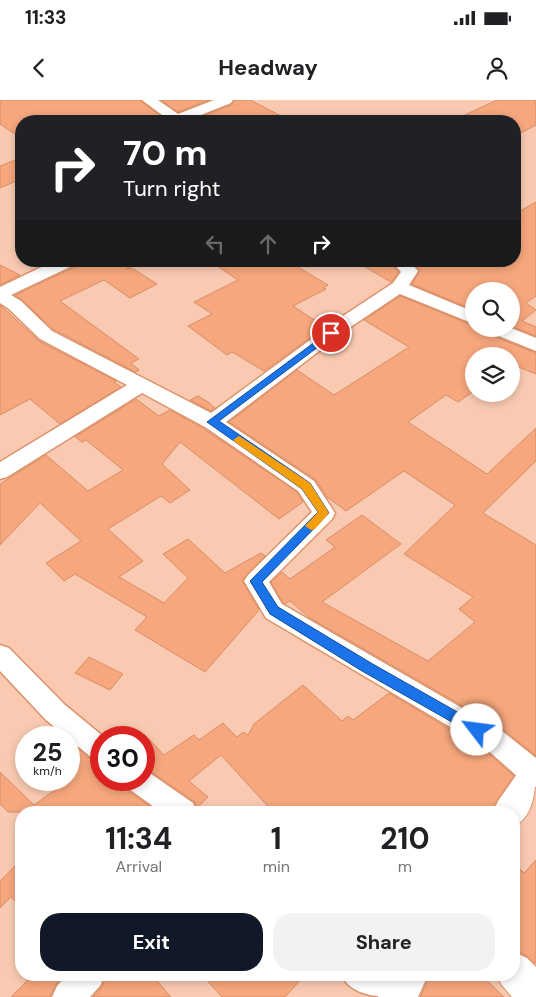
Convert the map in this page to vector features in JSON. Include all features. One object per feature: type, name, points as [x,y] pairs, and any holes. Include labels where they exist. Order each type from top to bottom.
[{"type":"street","points":[[149,100],[171,115]]},
{"type":"street","points":[[190,115],[226,100]]},
{"type":"street","points":[[56,267],[0,295],[15,305],[46,335],[212,422],[306,486],[324,513],[256,581],[274,611],[493,739],[536,775],[514,806]]},
{"type":"street","points":[[212,422],[346,322],[398,287],[410,271],[406,267]]},
{"type":"street","points":[[398,287],[465,315]]},
{"type":"street","points":[[516,337],[536,345]]},
{"type":"street","points":[[0,472],[141,385]]},
{"type":"street","points":[[0,655],[55,712],[90,741]]},
{"type":"street","points":[[153,791],[175,806]]},
{"type":"street","points":[[520,978],[536,995]]},
{"type":"street","points":[[68,997],[83,981]]},
{"type":"street","points":[[365,981],[388,997]]},
{"type":"street","points":[[397,997],[406,981]]},
{"type":"building","points":[[0,100],[140,100],[159,115],[15,115],[15,134],[0,124]]},
{"type":"building","points":[[161,100],[209,100],[178,112]]},
{"type":"building","points":[[235,100],[250,100],[279,115],[206,115],[232,105]]},
{"type":"building","points":[[497,100],[536,100],[536,125],[521,133],[521,115],[465,115]]},
{"type":"building","points":[[15,160],[15,182],[0,188],[0,166]]},
{"type":"building","points":[[536,202],[536,296],[526,303],[536,310],[522,321],[536,327],[536,336],[520,330],[520,282],[465,282],[465,306],[412,284],[420,271],[417,267],[521,267],[521,211]]},
{"type":"building","points":[[0,265],[20,275],[0,285]]},
{"type":"building","points":[[75,267],[132,268],[157,284],[130,298],[104,280],[60,301],[139,359],[131,363],[139,370],[135,372],[53,329],[15,295]]},
{"type":"building","points":[[219,267],[298,267],[328,285],[323,288],[326,289],[293,306],[325,327],[264,371],[232,352],[227,355],[188,326],[212,314],[194,302],[238,280]]},
{"type":"building","points":[[365,267],[394,267],[399,272],[391,282]]},
{"type":"building","points":[[400,296],[465,322],[465,337],[495,337],[536,353],[536,374],[520,368],[520,347],[465,347],[465,397],[458,402],[446,395],[408,422],[487,474],[536,428],[536,461],[483,513],[536,545],[536,756],[503,729],[310,618],[290,601],[285,604],[283,603],[271,582],[282,572],[290,579],[335,547],[326,540],[362,515],[401,544],[322,602],[428,661],[475,622],[459,609],[473,597],[404,554],[455,505],[404,471],[346,511],[327,497],[315,479],[229,422],[297,370],[334,395],[409,347],[364,320]]},
{"type":"building","points":[[0,305],[39,341],[116,381],[114,382],[121,387],[60,424],[30,399],[0,415]]},
{"type":"building","points":[[198,396],[215,408],[211,411],[190,400]]},
{"type":"building","points":[[136,399],[159,416],[170,410],[204,429],[297,492],[303,502],[279,519],[180,442],[162,464],[190,490],[170,503],[161,496],[108,529],[143,561],[119,577],[164,603],[188,578],[163,554],[188,539],[225,573],[261,553],[265,556],[242,580],[259,610],[205,672],[135,630],[147,617],[75,574],[64,581],[46,563],[81,541],[40,503],[0,545],[0,484],[46,455],[88,491],[123,470],[86,440],[82,442],[75,437]]},
{"type":"building","points":[[89,657],[123,674],[110,690],[75,673]]},
{"type":"building","points":[[303,685],[342,721],[348,716],[353,720],[389,693],[483,749],[514,776],[493,806],[268,806],[221,755],[189,781],[208,797],[199,806],[196,806],[194,801],[155,774],[155,746],[164,755],[194,735],[199,740],[223,723],[237,737],[243,732],[248,735],[254,724]]},
{"type":"building","points":[[80,750],[90,758],[90,791],[128,791],[149,806],[15,806],[15,812],[8,812],[0,804],[0,772],[15,787],[15,791],[20,791],[34,805],[54,791],[80,791]]},
{"type":"building","points":[[536,860],[536,964],[520,952],[520,869],[524,873]]},
{"type":"building","points":[[15,866],[15,901],[11,897],[0,908],[0,881]]},
{"type":"building","points":[[27,981],[59,981],[50,997],[11,997]]},
{"type":"building","points":[[104,981],[157,981],[171,997],[93,997]]},
{"type":"building","points":[[207,981],[300,981],[285,997],[222,997]]},
{"type":"building","points":[[427,981],[487,981],[504,997],[420,997]]},
{"type":"slow traffic","points":[[239,440],[306,486],[324,513],[311,526]]},
{"type":"route","points":[[331,333],[212,422],[306,486],[324,513],[256,581],[274,611],[477,730]]}]
